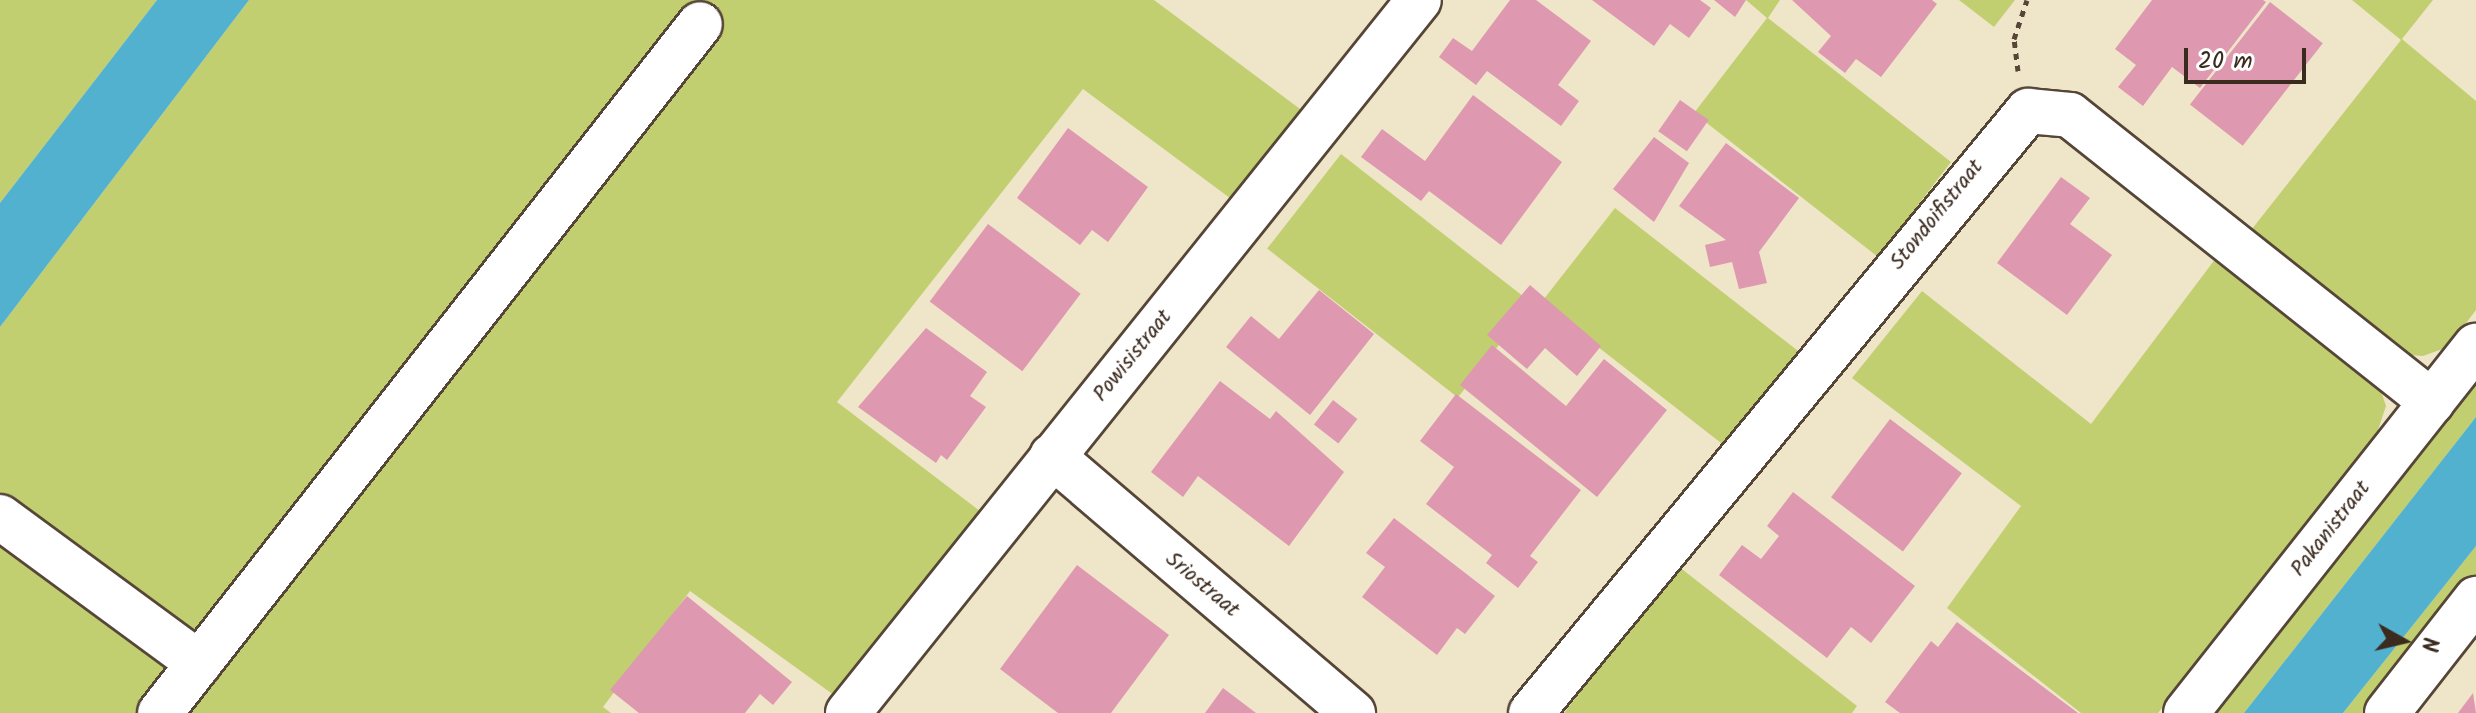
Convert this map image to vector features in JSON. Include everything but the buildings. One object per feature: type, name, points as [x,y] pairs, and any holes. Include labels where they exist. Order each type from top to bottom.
[{"type":"street","name":"Powisistraat","points":[[848,713],[1419,0]]},
{"type":"street","points":[[160,713],[700,24]]},
{"type":"street","points":[[2028,111],[2070,115],[2432,402]]},
{"type":"street","name":"Stondoifistraat","points":[[1531,713],[2028,111]]},
{"type":"street","name":"Pakanistraat","points":[[2186,713],[2476,346]]},
{"type":"street","name":"Sriostraat","points":[[1052,456],[1353,713]]},
{"type":"street","points":[[0,517],[199,663]]},
{"type":"street","points":[[2387,713],[2476,599]]},
{"type":"path","points":[[2027,0],[2014,39],[2028,111]]},
{"type":"green space","points":[[0,0],[157,0],[0,203]]},
{"type":"green space","points":[[249,0],[1154,0],[1308,115],[1242,207],[1083,89],[837,402],[993,521],[849,706],[690,591],[603,707],[611,713],[0,713],[0,327]]},
{"type":"green space","points":[[1746,0],[1780,0],[1768,18],[1951,162],[1878,257],[1694,113],[1767,18]]},
{"type":"green space","points":[[1959,0],[2015,0],[1994,27]]},
{"type":"green space","points":[[2352,0],[2433,0],[2402,39],[2476,101],[2476,310],[2448,347],[2423,356],[2396,354],[2248,234],[2401,40]]},
{"type":"green space","points":[[1341,154],[1532,303],[1458,398],[1267,249]]},
{"type":"green space","points":[[1615,208],[1801,353],[1727,448],[1541,303]]},
{"type":"green space","points":[[2216,258],[2378,382],[2386,406],[2376,436],[2158,713],[2081,713],[1947,608],[2021,506],[1852,378],[1922,291],[2091,424]]},
{"type":"green space","points":[[2476,369],[2476,417],[2244,713],[2201,713]]},
{"type":"green space","points":[[2476,546],[2476,577],[2368,713],[2343,713]]},
{"type":"green space","points":[[1678,566],[1857,706],[1852,713],[1564,713]]},
{"type":"water","points":[[157,0],[249,0],[0,327],[0,203]]},
{"type":"water","points":[[2476,417],[2476,546],[2343,713],[2244,713]]}]
